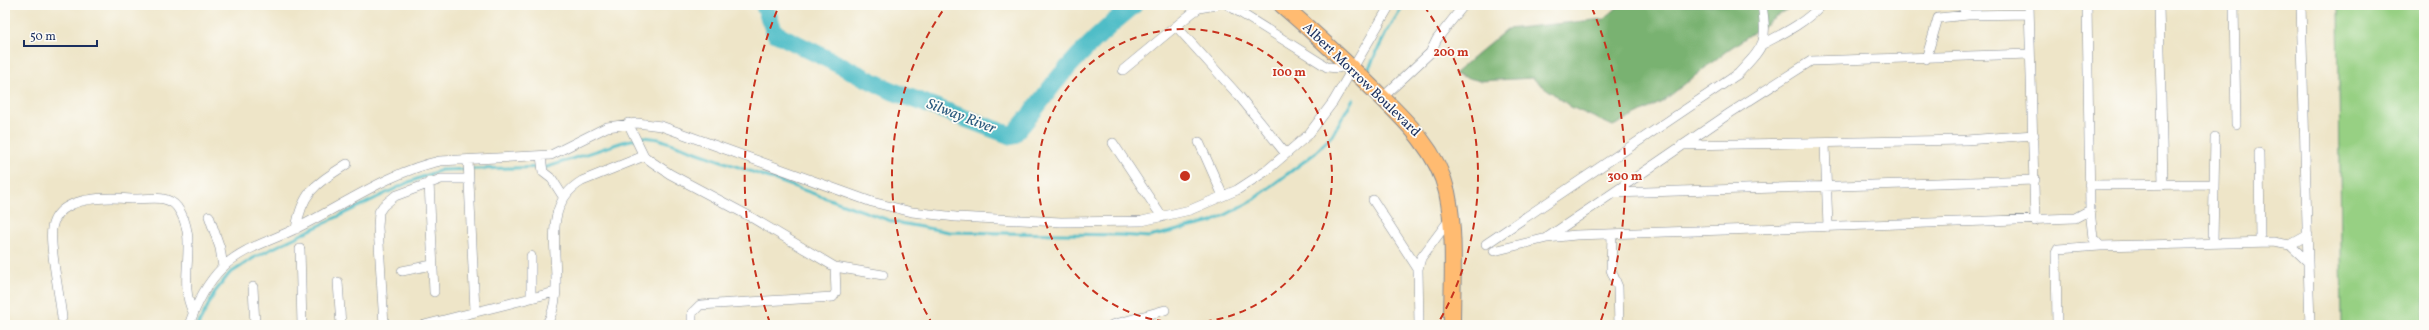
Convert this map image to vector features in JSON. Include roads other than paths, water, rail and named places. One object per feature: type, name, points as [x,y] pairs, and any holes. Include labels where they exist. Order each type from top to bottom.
[{"type":"highway","name":"Albert Morrow Boulevard","points":[[1282,5],[1350,66],[1382,98],[1424,142],[1437,165],[1446,191],[1450,219],[1452,325]]},
{"type":"street","points":[[1124,70],[1199,8],[1216,5]]},
{"type":"street","points":[[1228,5],[1327,67],[1338,68],[1350,66]]},
{"type":"street","points":[[189,325],[194,312],[223,268],[255,246],[296,229],[399,175],[426,164],[468,162],[542,164],[551,155],[564,150],[599,129],[628,124],[661,126],[872,202],[912,212],[956,217],[1060,222],[1142,221],[1190,210],[1222,196],[1266,171],[1321,120],[1350,66],[1390,5]]},
{"type":"street","points":[[1382,98],[1430,53],[1437,39],[1464,5]]},
{"type":"street","points":[[1762,5],[1765,36],[1763,44]]},
{"type":"street","points":[[1486,244],[1738,74],[1763,44],[1800,23],[1821,5]]},
{"type":"street","points":[[1961,5],[1968,15]]},
{"type":"street","points":[[2087,5],[2090,224],[2094,238],[2100,246]]},
{"type":"street","points":[[2159,5],[2163,185]]},
{"type":"street","points":[[2234,5],[2236,124]]},
{"type":"street","points":[[2301,5],[2310,325]]},
{"type":"street","points":[[1926,59],[1938,18],[2029,10],[2034,135],[2035,221]]},
{"type":"street","points":[[1176,26],[1239,96],[1286,154]]},
{"type":"street","points":[[1547,238],[1682,145],[1811,62],[1845,59],[1926,59],[2030,54]]},
{"type":"street","points":[[628,124],[644,156],[670,174],[749,216],[834,267],[883,275]]},
{"type":"street","points":[[1682,145],[1825,144],[1966,140],[2034,135]]},
{"type":"street","points":[[2213,242],[2215,137]]},
{"type":"street","points":[[1199,142],[1222,196]]},
{"type":"street","points":[[1113,143],[1162,217]]},
{"type":"street","points":[[1825,144],[1828,227]]},
{"type":"street","points":[[2259,152],[2260,242]]},
{"type":"street","points":[[546,325],[552,312],[555,292],[555,222],[564,198],[572,186],[644,156]]},
{"type":"street","points":[[468,162],[475,311]]},
{"type":"street","points":[[296,229],[298,214],[306,195],[323,178],[347,164]]},
{"type":"street","points":[[542,164],[564,198]]},
{"type":"street","points":[[384,325],[378,227],[379,212],[383,206],[395,196],[429,182],[441,179],[468,177]]},
{"type":"street","points":[[1613,193],[2035,180]]},
{"type":"street","points":[[429,182],[434,292]]},
{"type":"street","points":[[1626,184],[1636,193]]},
{"type":"street","points":[[2089,185],[2214,184]]},
{"type":"street","points":[[62,318],[52,239],[54,221],[60,213],[82,200],[105,197],[163,199],[176,207],[187,228],[188,262],[186,290],[194,312]]},
{"type":"street","points":[[1373,200],[1418,269]]},
{"type":"street","points":[[1494,251],[1547,238],[1828,227],[2035,221],[2074,218],[2090,210]]},
{"type":"street","points":[[209,216],[220,248],[223,268]]},
{"type":"street","points":[[2074,218],[2090,224]]},
{"type":"street","points":[[1419,325],[1418,269],[1425,252],[1450,219]]},
{"type":"street","points":[[1612,235],[1611,270],[1618,287],[1619,325]]},
{"type":"street","points":[[2057,325],[2056,254],[2058,249],[2213,242],[2260,242],[2290,245],[2308,235]]},
{"type":"street","points":[[2290,245],[2308,262]]},
{"type":"street","points":[[300,249],[302,325]]},
{"type":"street","points":[[531,256],[531,298]]},
{"type":"street","points":[[402,271],[432,265]]},
{"type":"street","points":[[692,325],[692,313],[700,305],[833,298],[836,292],[834,267]]},
{"type":"street","points":[[338,282],[341,325]]},
{"type":"street","points":[[253,287],[255,325]]},
{"type":"street","points":[[424,325],[555,292]]},
{"type":"street","points":[[1112,325],[1165,310]]},
{"type":"waterway","name":"Silway River","points":[[764,5],[775,33],[892,91],[1012,136],[1070,65],[1096,38],[1134,5]]},
{"type":"waterway","points":[[1369,68],[1386,33],[1404,5]]},
{"type":"waterway","points":[[198,325],[215,292],[229,274],[255,257],[409,182],[441,170],[547,167],[623,142],[644,137],[659,139],[894,222],[949,232],[1119,235],[1149,237],[1212,222],[1250,202],[1314,154],[1332,135],[1353,99]]}]
